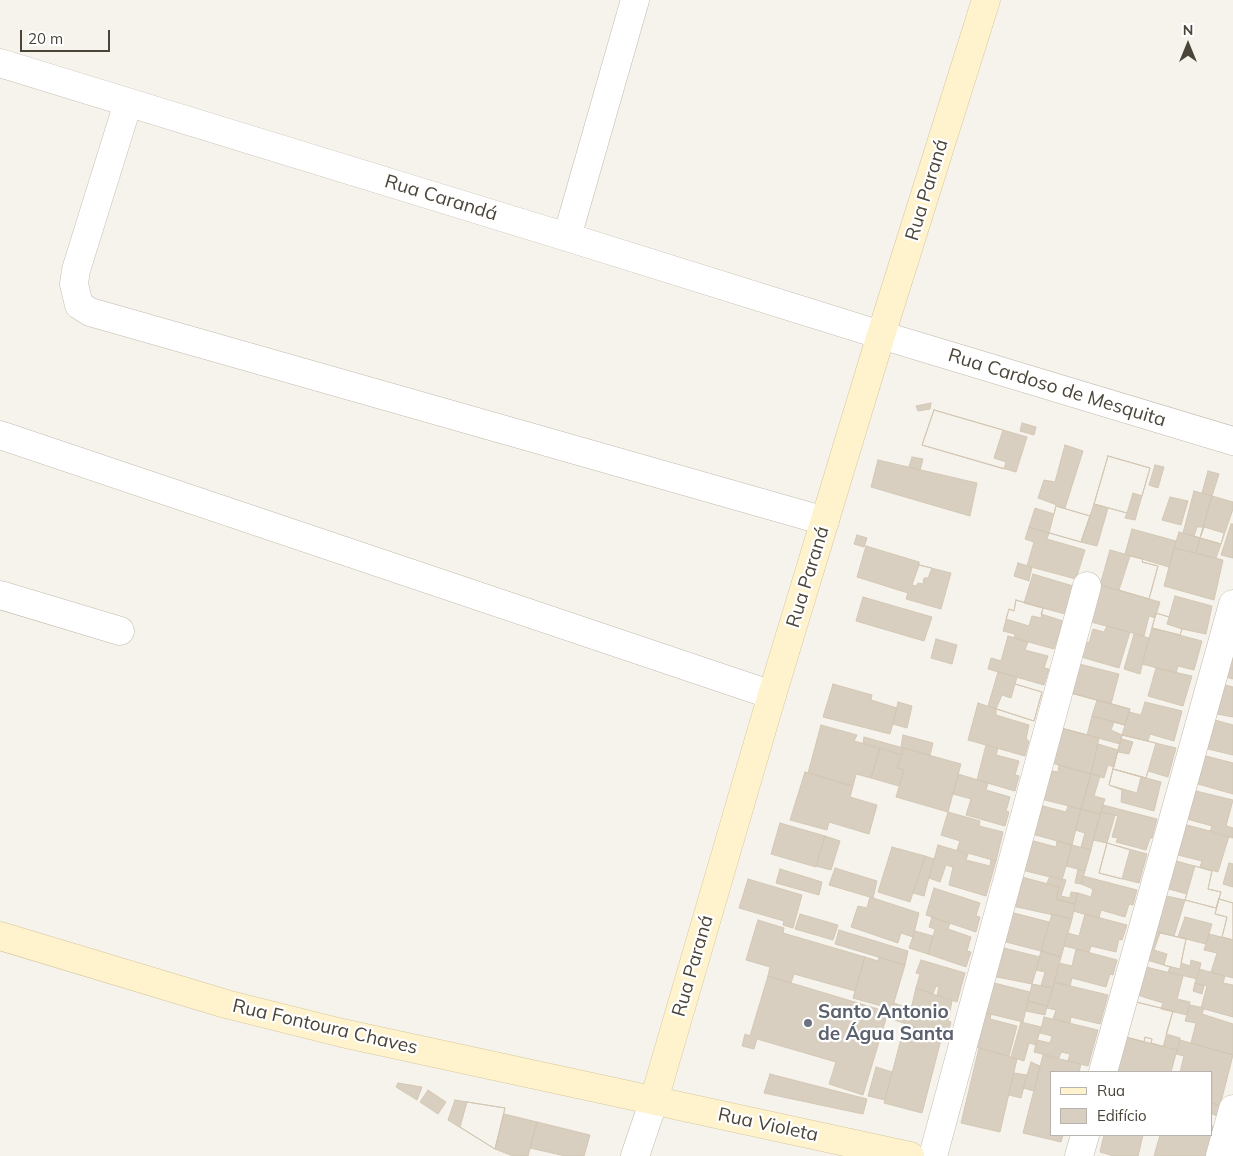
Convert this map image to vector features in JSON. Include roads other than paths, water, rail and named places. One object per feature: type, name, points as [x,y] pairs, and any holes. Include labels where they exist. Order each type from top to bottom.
[{"type":"street","points":[[567,237],[635,0]]},
{"type":"street","name":"Rua Paraná","points":[[635,1156],[654,1100],[772,695],[881,335],[986,0]]},
{"type":"street","name":"Rua Carandá","points":[[0,63],[881,335]]},
{"type":"street","points":[[128,103],[76,270],[74,284],[79,305],[90,312],[825,521]]},
{"type":"street","name":"Rua Cardoso de Mesquita","points":[[881,335],[1233,441]]},
{"type":"street","points":[[0,435],[772,695]]},
{"type":"street","points":[[933,1156],[1087,586]]},
{"type":"street","points":[[0,595],[120,631]]},
{"type":"street","points":[[1103,1071],[1233,604]]},
{"type":"street","name":"Rua Fontoura Chaves","points":[[0,936],[244,1008],[342,1033],[654,1100]]},
{"type":"street","name":"Rua Violeta","points":[[654,1100],[910,1156]]},
{"type":"street","points":[[1220,1156],[1233,1109]]},
{"type":"street","points":[[1079,1156],[1085,1136]]},
{"type":"place","name":"Santo Antonio de Água Santa","points":[[808,1023]]}]
